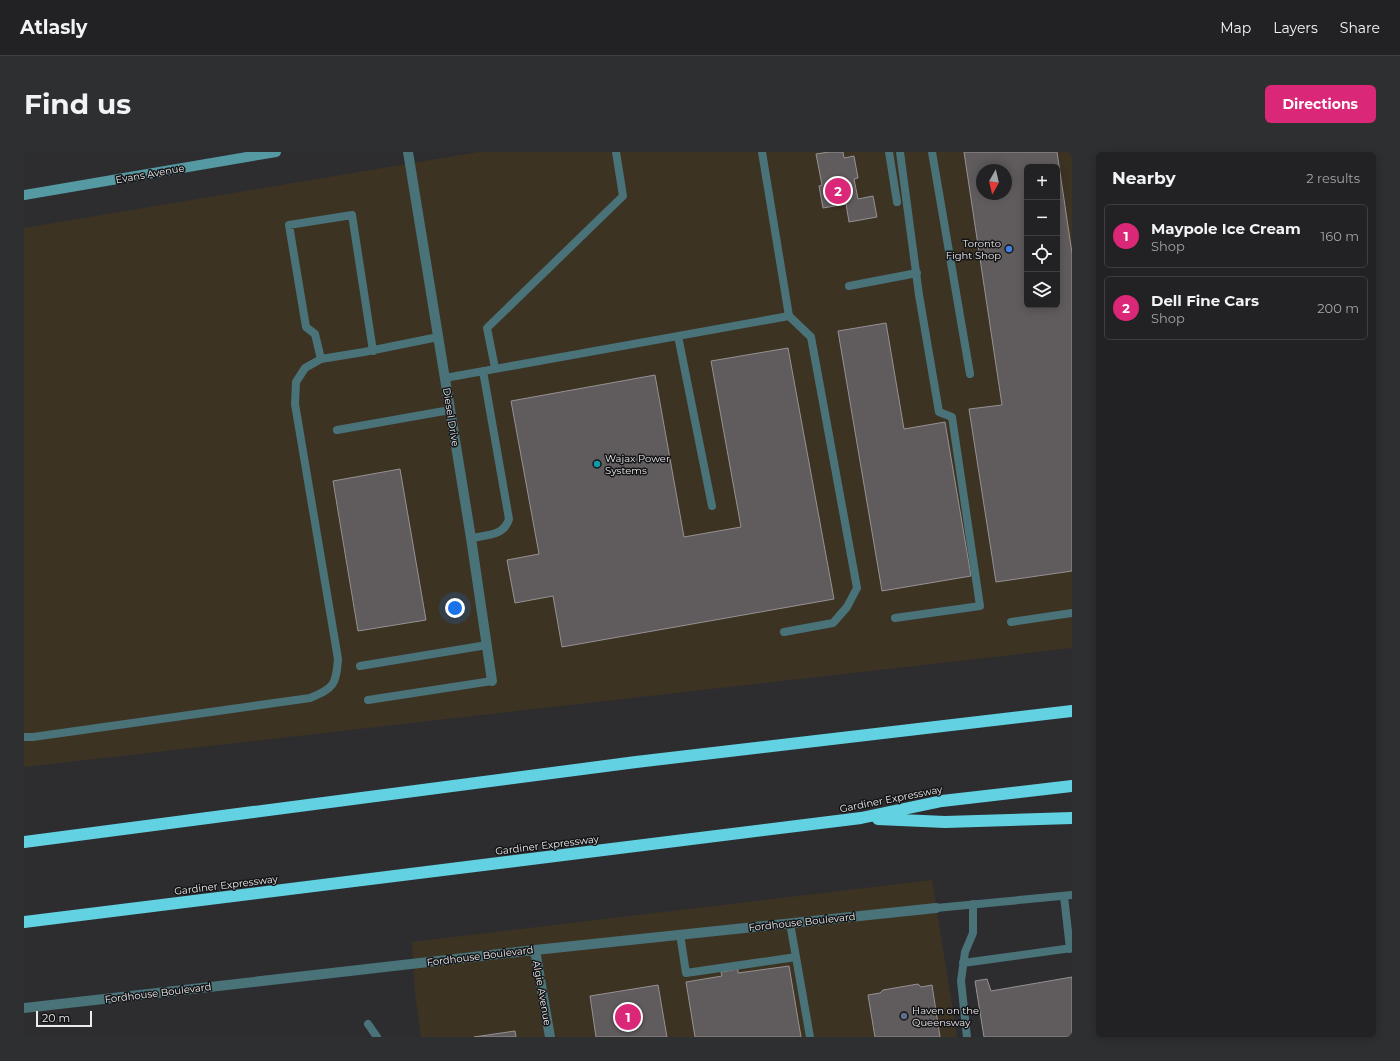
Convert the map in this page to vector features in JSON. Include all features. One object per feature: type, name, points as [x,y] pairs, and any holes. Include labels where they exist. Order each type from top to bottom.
[{"type":"highway","points":[[24,842],[644,761],[1072,711]]},
{"type":"highway","name":"Gardiner Expressway","points":[[24,922],[861,818],[942,801],[1072,786]]},
{"type":"highway","points":[[861,818],[945,822],[1072,818]]},
{"type":"main road","name":"Evans Avenue","points":[[24,195],[276,152]]},
{"type":"street","name":"Diesel Drive","points":[[408,152],[471,538],[492,681]]},
{"type":"street","name":"Fordhouse Boulevard","points":[[24,1008],[680,934],[936,908]]},
{"type":"street","name":"Algie Avenue","points":[[535,950],[550,1037]]},
{"type":"lane","points":[[495,368],[487,328],[623,196],[616,152]]},
{"type":"lane","points":[[762,152],[790,316],[811,337],[857,588],[847,607],[834,623],[784,632]]},
{"type":"lane","points":[[889,152],[896,202]]},
{"type":"lane","points":[[895,618],[980,606],[952,416],[939,412],[900,152]]},
{"type":"lane","points":[[932,152],[970,374]]},
{"type":"lane","points":[[321,359],[315,334],[306,327],[289,225],[352,215],[372,351]]},
{"type":"lane","points":[[849,286],[917,273]]},
{"type":"lane","points":[[445,378],[790,316]]},
{"type":"lane","points":[[678,336],[712,506]]},
{"type":"lane","points":[[24,737],[33,737],[310,698],[328,691],[336,678],[338,660],[295,404],[296,382],[305,368],[321,359],[372,351],[438,337]]},
{"type":"lane","points":[[471,538],[499,532],[507,526],[509,519],[483,370]]},
{"type":"lane","points":[[337,430],[450,410]]},
{"type":"lane","points":[[1011,622],[1072,613]]},
{"type":"lane","points":[[360,666],[487,645]]},
{"type":"lane","points":[[368,700],[492,681]]},
{"type":"lane","points":[[936,908],[1068,895],[1071,948],[963,963]]},
{"type":"lane","points":[[967,1037],[961,981],[965,952],[973,933],[973,904]]},
{"type":"lane","points":[[790,923],[810,1037]]},
{"type":"lane","points":[[680,934],[686,973],[796,957]]},
{"type":"lane","points":[[368,1024],[376,1037]]},
{"type":"shaded area","points":[[478,152],[1072,152],[1072,648],[24,767],[24,228]]},
{"type":"shaded area","points":[[932,880],[957,1037],[421,1037],[415,993],[412,942]]},
{"type":"building","points":[[843,152],[844,158],[854,156],[858,178],[854,179],[858,199],[873,196],[877,217],[849,222],[846,204],[823,208],[819,186],[822,185],[816,154]]},
{"type":"building","points":[[964,152],[1057,152],[1059,164],[1024,164],[1024,308],[1060,308],[1060,172],[1072,253],[1072,571],[996,582],[969,409],[1002,405]]},
{"type":"building","points":[[886,323],[904,429],[945,422],[971,576],[882,591],[838,331]]},
{"type":"building","name":"Wajax Power Systems","points":[[788,348],[834,599],[562,647],[553,596],[515,603],[507,560],[539,554],[511,401],[655,375],[684,537],[741,527],[711,361]]},
{"type":"building","points":[[400,469],[426,620],[358,631],[333,481]]},
{"type":"building","points":[[789,966],[801,1037],[695,1037],[686,982],[722,976],[721,972],[738,969],[738,973]]},
{"type":"building","points":[[1072,977],[1072,1037],[984,1037],[975,981],[987,979],[991,991]]},
{"type":"building","name":"Haven on the Queensway","points":[[918,984],[921,987],[932,985],[940,1037],[875,1037],[868,995],[880,993],[883,990]]},
{"type":"building","points":[[658,985],[667,1037],[596,1037],[590,996]]},
{"type":"building","points":[[515,1031],[516,1037],[474,1037]]},
{"type":"place","name":"Dell Fine Cars","points":[[838,191]]},
{"type":"place","name":"Toronto Fight Shop","points":[[1009,249]]},
{"type":"place","name":"Wajax Power Systems","points":[[597,464]]},
{"type":"place","name":"Haven on the Queensway","points":[[904,1016]]},
{"type":"place","name":"Maypole Ice Cream","points":[[628,1017]]}]
